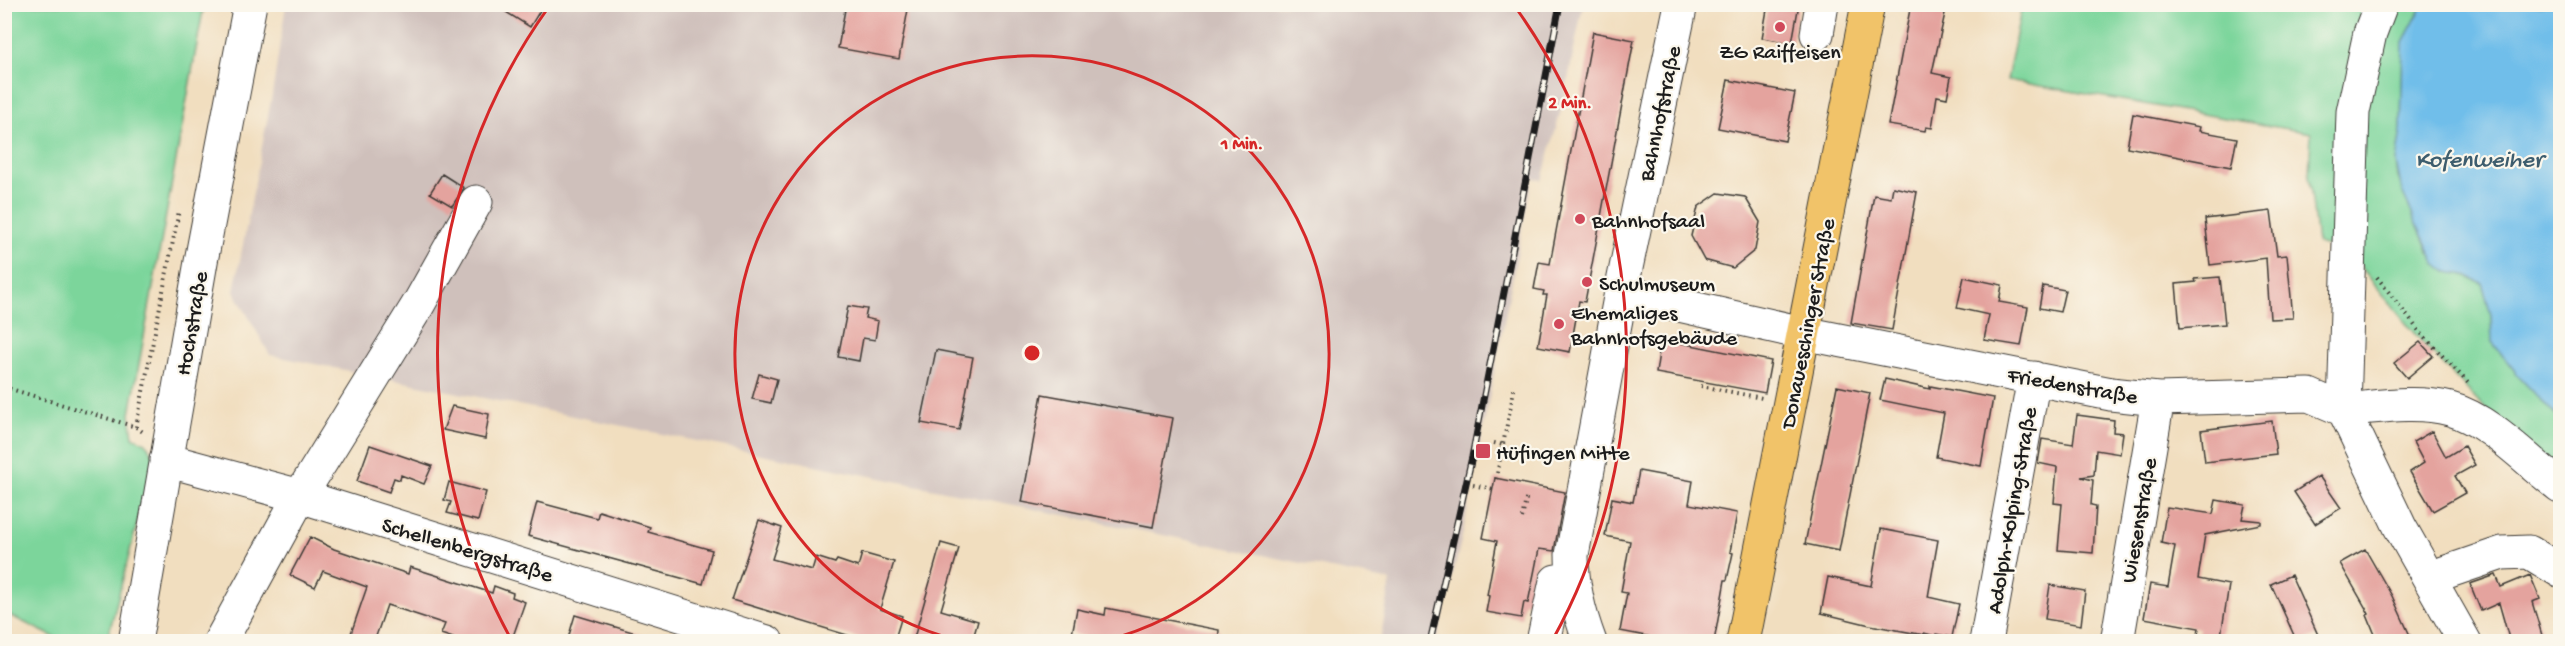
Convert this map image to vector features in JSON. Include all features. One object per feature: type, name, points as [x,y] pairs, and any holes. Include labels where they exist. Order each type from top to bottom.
[{"type":"main road","name":"Donaueschinger Straße","points":[[1743,642],[1868,4]]},
{"type":"street","name":"Hochstraße","points":[[135,642],[167,453],[250,4]]},
{"type":"street","name":"Bahnhofstraße","points":[[1590,642],[1580,615],[1572,580],[1572,555],[1576,525],[1621,292],[1681,4]]},
{"type":"street","points":[[2381,4],[2370,33],[2353,112],[2344,410],[2400,527],[2465,642]]},
{"type":"street","points":[[220,642],[300,496],[418,305],[476,202]]},
{"type":"street","points":[[1621,292],[1803,333]]},
{"type":"street","name":"Friedenstraße","points":[[1803,333],[2111,394],[2158,399],[2309,395],[2344,410]]},
{"type":"street","name":"Adolph-Kolping-Straße","points":[[1986,642],[2034,378]]},
{"type":"street","name":"Wiesenstraße","points":[[2117,642],[2158,399]]},
{"type":"street","points":[[2344,410],[2416,405],[2451,409],[2482,423],[2560,486]]},
{"type":"street","name":"Schellenbergstraße","points":[[167,453],[733,636],[767,642]]},
{"type":"street","points":[[2429,578],[2502,553],[2529,552],[2560,571]]},
{"type":"street","points":[[1543,642],[1556,581],[1572,580]]},
{"type":"path","points":[[136,427],[179,210]]},
{"type":"path","points":[[2375,273],[2419,331],[2471,386]]},
{"type":"path","points":[[1496,479],[1515,385]]},
{"type":"path","points":[[1701,386],[1790,404]]},
{"type":"path","points":[[4,387],[136,427],[167,453]]},
{"type":"path","points":[[1494,444],[1503,445]]},
{"type":"path","points":[[1473,485],[1492,489]]},
{"type":"path","points":[[1522,519],[1527,495]]},
{"type":"shaded area","points":[[286,5],[1583,5],[1564,99],[1542,180],[1532,178],[1463,532],[1437,641],[1380,641],[1391,581],[270,355],[234,291],[272,95]]},
{"type":"green space","points":[[4,5],[204,5],[130,414],[133,437],[146,443],[154,457],[107,641],[62,641],[5,613]]},
{"type":"green space","points":[[2022,5],[2423,5],[2403,42],[2401,130],[2396,162],[2398,177],[2429,253],[2461,274],[2482,283],[2491,315],[2492,342],[2522,380],[2560,420],[2560,475],[2500,424],[2438,359],[2413,332],[2349,252],[2317,243],[2309,176],[2311,133],[2007,80]]},
{"type":"water","name":"Kofenweiher","points":[[2423,5],[2560,5],[2560,420],[2522,380],[2492,342],[2491,315],[2482,283],[2466,275],[2446,271],[2435,263],[2402,192],[2396,162],[2401,130],[2403,42]]},
{"type":"building","points":[[493,4],[544,4],[530,27]]},
{"type":"building","points":[[846,4],[909,4],[899,59],[838,48]]},
{"type":"building","name":"ZG Raiffeisen","points":[[1768,4],[1799,4],[1792,43],[1762,38]]},
{"type":"building","points":[[1911,4],[1947,4],[1932,73],[1951,77],[1947,98],[1937,96],[1932,128],[1926,127],[1925,131],[1888,125]]},
{"type":"building","points":[[1593,32],[1634,40],[1585,302],[1579,301],[1570,352],[1538,346],[1547,295],[1543,295],[1544,291],[1534,289],[1539,262],[1550,264]]},
{"type":"building","points":[[1728,80],[1795,93],[1785,141],[1718,128]]},
{"type":"building","points":[[2133,114],[2200,127],[2199,131],[2237,138],[2231,167],[2127,147]]},
{"type":"building","points":[[442,174],[464,188],[452,206],[430,193]]},
{"type":"building","points":[[1893,187],[1917,192],[1892,330],[1851,323],[1874,195],[1891,198]]},
{"type":"building","points":[[1718,193],[1745,197],[1760,222],[1755,250],[1733,268],[1704,260],[1691,236],[1698,207]]},
{"type":"building","points":[[2271,211],[2277,256],[2287,255],[2293,318],[2270,319],[2266,258],[2210,265],[2205,219]]},
{"type":"building","points":[[1964,277],[2002,285],[1999,302],[2028,307],[2021,346],[1984,340],[1989,315],[1957,308]]},
{"type":"building","points":[[2220,277],[2225,324],[2180,328],[2176,284],[2196,282],[2195,279]]},
{"type":"building","points":[[2043,286],[2065,290],[2060,312],[2039,308]]},
{"type":"building","points":[[848,306],[867,309],[865,318],[878,321],[875,340],[863,338],[859,361],[838,357]]},
{"type":"building","points":[[1661,339],[1771,361],[1765,393],[1656,373]]},
{"type":"building","points":[[2420,342],[2433,356],[2407,378],[2394,363]]},
{"type":"building","points":[[936,350],[973,357],[959,430],[921,423]]},
{"type":"building","points":[[759,374],[777,379],[771,403],[752,399]]},
{"type":"building","points":[[1885,379],[1930,389],[1930,386],[1993,398],[1981,466],[1936,457],[1944,413],[1880,400]]},
{"type":"building","points":[[1837,386],[1870,393],[1839,551],[1805,544]]},
{"type":"building","points":[[1042,394],[1173,418],[1153,527],[1022,502]]},
{"type":"building","points":[[452,406],[489,414],[485,439],[443,430]]},
{"type":"building","points":[[2077,415],[2114,420],[2113,432],[2123,433],[2120,454],[2096,450],[2094,475],[2081,477],[2093,480],[2091,505],[2096,506],[2093,553],[2058,550],[2062,504],[2054,503],[2057,467],[2038,463],[2042,439],[2073,444]]},
{"type":"building","points":[[2272,421],[2276,454],[2205,462],[2201,430]]},
{"type":"building","points":[[2432,431],[2446,457],[2464,446],[2475,465],[2455,476],[2465,493],[2433,511],[2410,472],[2424,463],[2413,442]]},
{"type":"building","points":[[370,445],[432,466],[424,484],[401,475],[400,480],[394,478],[389,492],[357,481]]},
{"type":"building","points":[[1639,471],[1693,481],[1689,504],[1737,513],[1730,552],[1733,553],[1727,580],[1725,580],[1714,642],[1677,642],[1620,631],[1627,593],[1621,592],[1630,541],[1605,536],[1612,498],[1633,502]]},
{"type":"building","points":[[2319,476],[2341,508],[2315,524],[2294,492]]},
{"type":"building","points":[[1495,478],[1565,492],[1554,551],[1539,549],[1528,603],[1524,602],[1521,618],[1486,612],[1497,541],[1483,538]]},
{"type":"building","points":[[449,482],[486,492],[478,521],[447,513],[451,502],[444,500]]},
{"type":"building","points":[[2216,500],[2245,505],[2242,519],[2261,521],[2261,524],[2205,535],[2198,579],[2229,585],[2220,642],[2197,642],[2199,628],[2144,618],[2150,584],[2168,587],[2175,546],[2161,543],[2167,507],[2213,514]]},
{"type":"building","points":[[537,502],[597,518],[599,511],[650,527],[648,532],[712,550],[703,584],[528,536]]},
{"type":"building","points":[[759,520],[782,528],[772,559],[812,570],[816,557],[835,563],[837,560],[858,567],[862,553],[894,562],[880,609],[902,616],[894,642],[870,642],[732,600]]},
{"type":"building","points":[[1881,529],[1938,540],[1928,597],[1959,604],[1952,637],[1924,633],[1924,635],[1821,613],[1828,577],[1871,586]]},
{"type":"building","points":[[310,537],[334,549],[408,574],[410,567],[492,593],[494,586],[513,593],[512,597],[525,602],[511,642],[465,642],[441,634],[445,624],[387,605],[374,642],[348,642],[367,587],[323,571],[315,587],[290,575]]},
{"type":"building","points":[[941,543],[959,548],[941,610],[978,621],[972,642],[925,642],[914,638]]},
{"type":"building","points":[[2365,549],[2392,596],[2413,642],[2378,642],[2367,615],[2369,614],[2340,563]]},
{"type":"building","points":[[2291,575],[2318,635],[2303,642],[2297,642],[2271,584]]},
{"type":"building","points":[[2496,575],[2501,587],[2530,575],[2540,599],[2532,602],[2544,642],[2510,642],[2499,603],[2481,611],[2470,584]]},
{"type":"building","points":[[2050,585],[2085,591],[2081,625],[2045,619]]},
{"type":"building","points":[[1106,608],[1219,630],[1218,642],[1146,642],[1115,636],[1114,642],[1111,642],[1072,634],[1077,609],[1105,615]]},
{"type":"building","points":[[575,615],[646,636],[646,642],[567,642]]},
{"type":"railway","points":[[1430,642],[1472,457],[1560,4]]},
{"type":"place","name":"ZG Raiffeisen","points":[[1780,27]]},
{"type":"place","name":"Bahnhofsaal","points":[[1580,219]]},
{"type":"place","name":"Schulmuseum","points":[[1587,282]]},
{"type":"place","name":"Ehemaliges Bahnhofsgebäude","points":[[1559,324]]},
{"type":"place","name":"Hüfingen Mitte","points":[[1483,451]]}]
